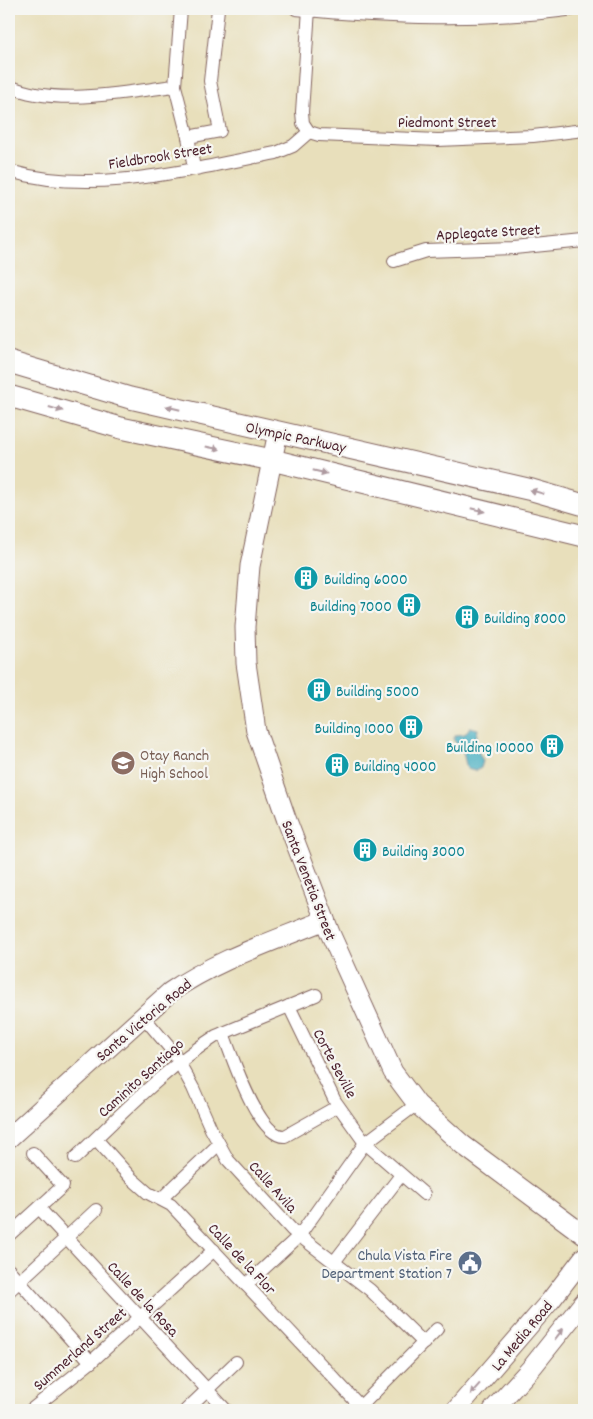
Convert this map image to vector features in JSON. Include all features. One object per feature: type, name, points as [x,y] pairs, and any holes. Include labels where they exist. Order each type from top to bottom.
[{"type":"main road","name":"Olympic Parkway","points":[[9,362],[130,398],[532,490],[584,505]]},
{"type":"main road","name":"Olympic Parkway","points":[[9,396],[121,428],[272,460],[584,536]]},
{"type":"street","points":[[181,9],[175,86],[194,168]]},
{"type":"street","points":[[188,137],[220,131],[210,81],[218,9]]},
{"type":"street","points":[[296,9],[309,9],[319,13],[438,18],[515,16],[574,9]]},
{"type":"street","points":[[309,9],[302,112],[303,123],[309,132]]},
{"type":"street","points":[[9,86],[18,91],[43,95],[76,96],[175,86]]},
{"type":"street","name":"Piedmont Street","points":[[309,132],[318,135],[438,140],[528,136],[584,130]]},
{"type":"street","name":"Fieldbrook Street","points":[[9,171],[31,178],[121,180],[276,153],[293,146],[309,132]]},
{"type":"street","name":"Applegate Street","points":[[394,261],[426,251],[514,248],[584,241]]},
{"type":"street","name":"Santa Venetia Street","points":[[278,432],[250,566],[245,627],[246,663],[256,731],[286,818],[325,920],[388,1064],[417,1104],[463,1145],[584,1235]]},
{"type":"street","name":"Santa Victoria Road","points":[[9,1138],[142,1015],[193,976],[232,957],[325,920]]},
{"type":"street","name":"Caminito Santiago","points":[[75,1158],[179,1062],[223,1034],[316,995]]},
{"type":"street","name":"Corte Seville","points":[[289,1006],[338,1106],[365,1144],[424,1194]]},
{"type":"street","name":"Calle Avila","points":[[142,1015],[179,1062],[228,1160],[299,1236],[370,1290],[424,1343]]},
{"type":"street","points":[[223,1034],[249,1098],[270,1132],[278,1136],[284,1136],[338,1106]]},
{"type":"street","points":[[246,1285],[299,1236],[365,1144],[417,1104]]},
{"type":"street","name":"Calle de la Flor","points":[[96,1139],[130,1178],[148,1193],[162,1198],[171,1205],[359,1409]]},
{"type":"street","points":[[162,1198],[219,1144]]},
{"type":"street","points":[[9,1235],[64,1186],[33,1153]]},
{"type":"street","points":[[334,1262],[402,1175]]},
{"type":"street","name":"Calle de la Rosa","points":[[39,1208],[226,1410]]},
{"type":"street","points":[[9,1291],[96,1210]]},
{"type":"street","name":"Summerland Street","points":[[32,1410],[91,1362],[214,1250]]},
{"type":"street","name":"La Media Road","points":[[456,1410],[551,1300],[584,1257]]},
{"type":"street","points":[[9,1270],[91,1362]]},
{"type":"street","name":"La Media Road","points":[[493,1410],[533,1366],[584,1302]]},
{"type":"street","points":[[359,1409],[437,1329]]},
{"type":"street","points":[[186,1410],[236,1362]]},
{"type":"water","points":[[470,727],[478,729],[475,745],[483,761],[481,768],[475,771],[467,769],[463,752],[453,739],[456,735],[465,734]]},
{"type":"place","name":"Building 6000","points":[[306,578]]},
{"type":"place","name":"Building 7000","points":[[409,605]]},
{"type":"place","name":"Building 8000","points":[[467,617]]},
{"type":"place","name":"Building 5000","points":[[319,690]]},
{"type":"place","name":"Building 1000","points":[[411,727]]},
{"type":"place","name":"Building 10000","points":[[552,746]]},
{"type":"place","name":"Otay Ranch High School","points":[[123,763]]},
{"type":"place","name":"Building 4000","points":[[337,765]]},
{"type":"place","name":"Building 3000","points":[[365,850]]},
{"type":"place","name":"Chula Vista Fire Department Station 7","points":[[470,1263]]}]
